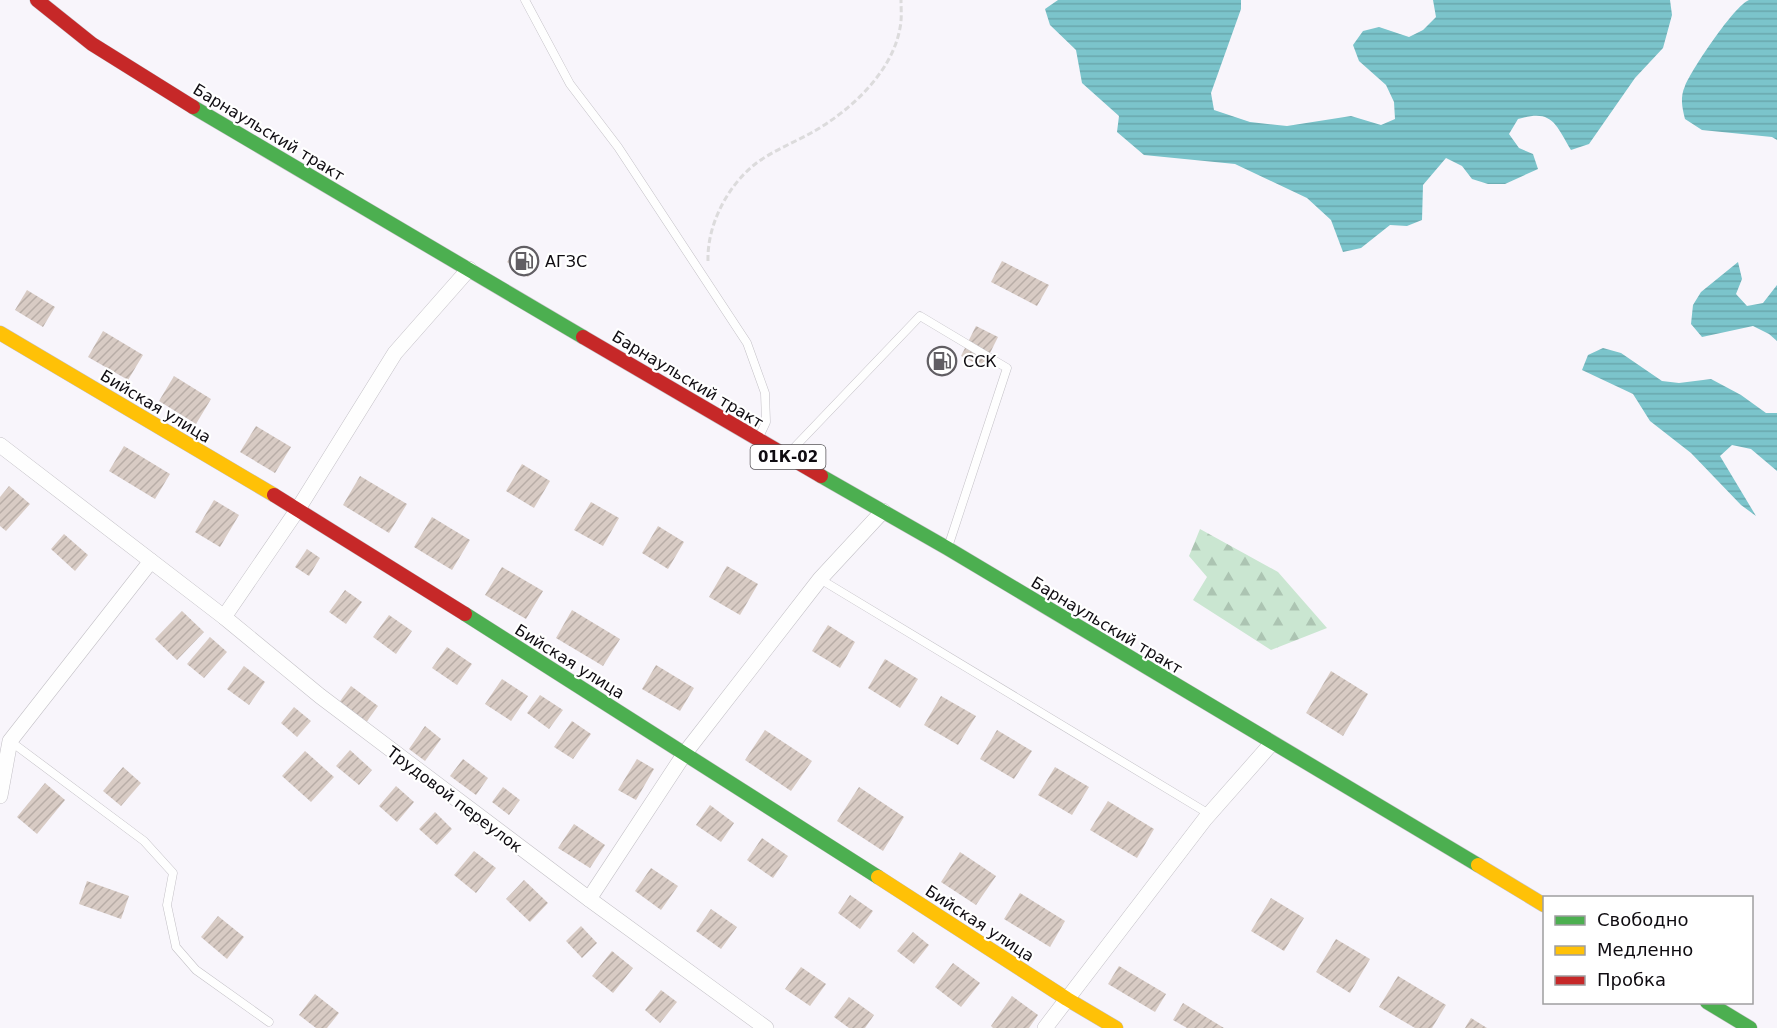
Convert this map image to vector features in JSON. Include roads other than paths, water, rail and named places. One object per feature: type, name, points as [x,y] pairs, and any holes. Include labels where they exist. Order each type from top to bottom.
[{"type":"main road","name":"Барнаульский тракт","points":[[37,0],[92,44],[144,78],[947,549],[1543,905]]},
{"type":"main road","name":"Бийская улица","points":[[0,333],[298,509],[1116,1028]]},
{"type":"main road","points":[[1710,1004],[1749,1028]]},
{"type":"street","points":[[224,617],[298,509],[395,353],[469,269]]},
{"type":"street","name":"Трудовой переулок","points":[[0,445],[224,617],[320,696],[589,899],[766,1028]]},
{"type":"street","points":[[589,899],[685,753],[820,579],[883,512]]},
{"type":"street","points":[[0,796],[10,741],[151,561]]},
{"type":"street","points":[[1046,1028],[1209,814],[1272,743]]},
{"type":"lane","points":[[525,0],[570,84],[618,147],[747,343],[765,393],[766,422],[758,440]]},
{"type":"lane","points":[[786,456],[920,316],[1007,368],[947,549]]},
{"type":"lane","points":[[820,579],[1209,814]]},
{"type":"lane","points":[[10,741],[144,841],[173,873],[167,905],[176,947],[196,970],[269,1022]]},
{"type":"water","points":[[1058,0],[1241,0],[1241,9],[1211,93],[1214,110],[1250,122],[1287,126],[1351,116],[1381,125],[1395,119],[1394,102],[1386,85],[1359,61],[1353,45],[1363,31],[1379,27],[1409,37],[1423,30],[1436,17],[1433,0],[1670,0],[1672,15],[1663,48],[1635,78],[1589,144],[1571,150],[1561,132],[1545,117],[1529,116],[1518,119],[1509,134],[1519,148],[1533,154],[1538,169],[1505,184],[1488,184],[1472,179],[1462,166],[1446,158],[1423,185],[1422,220],[1407,226],[1390,225],[1361,248],[1343,252],[1331,220],[1307,198],[1235,164],[1144,155],[1117,132],[1119,116],[1082,83],[1076,50],[1050,25],[1045,9]]},
{"type":"water","points":[[1749,0],[1777,0],[1777,140],[1772,137],[1702,130],[1685,119],[1683,110],[1683,90],[1696,66],[1724,25]]},
{"type":"water","points":[[1738,262],[1742,279],[1736,294],[1747,306],[1763,303],[1777,285],[1777,341],[1753,326],[1702,337],[1691,324],[1693,305],[1701,292]]},
{"type":"water","points":[[1603,348],[1621,353],[1662,381],[1679,383],[1711,379],[1741,395],[1766,413],[1777,413],[1777,471],[1751,449],[1732,445],[1720,456],[1756,516],[1741,505],[1691,453],[1650,421],[1633,394],[1582,370],[1588,355]]},
{"type":"place","name":"АГЗС","points":[[524,261]]},
{"type":"place","name":"ССК","points":[[942,361]]}]
